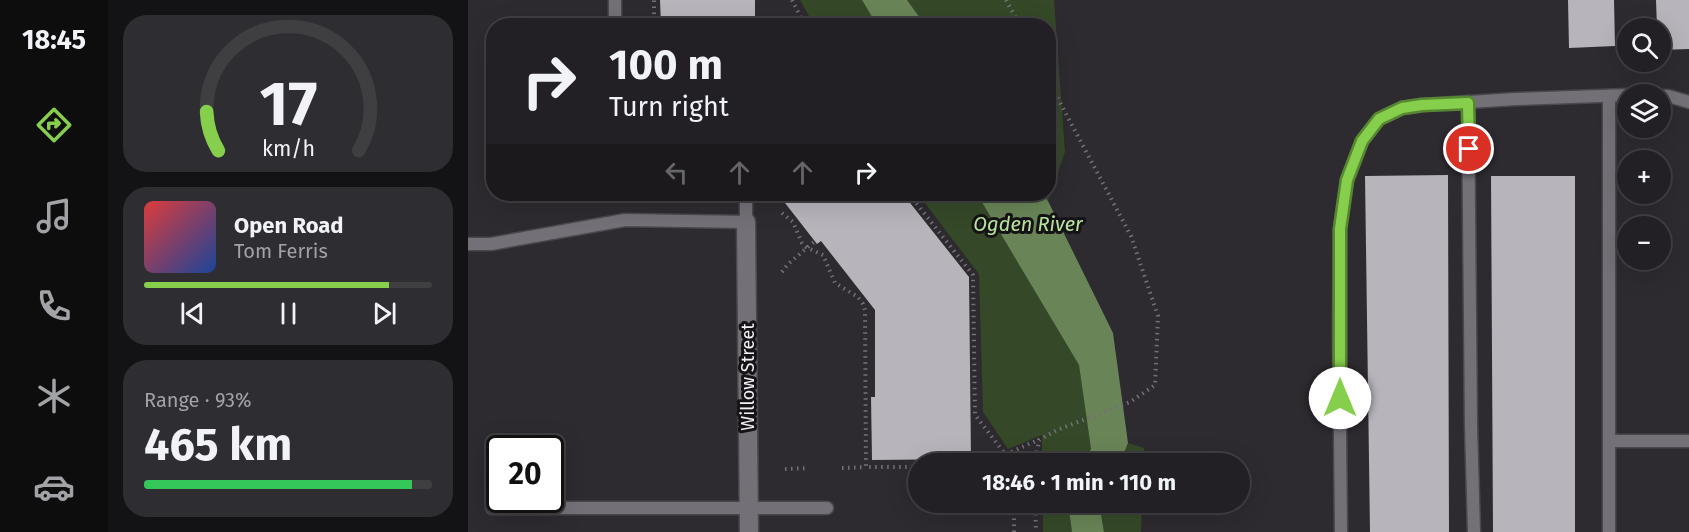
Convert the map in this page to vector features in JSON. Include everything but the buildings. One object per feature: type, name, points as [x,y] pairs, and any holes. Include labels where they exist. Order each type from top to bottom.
[{"type":"street","name":"Willow Street","points":[[746,222],[749,532]]},
{"type":"lane","points":[[615,0],[615,18]]},
{"type":"lane","points":[[1609,96],[1609,532]]},
{"type":"lane","points":[[1341,532],[1340,229],[1347,180],[1362,141],[1379,119],[1402,108],[1516,99],[1617,96]]},
{"type":"lane","points":[[1671,97],[1689,102]]},
{"type":"lane","points":[[1468,103],[1470,414],[1474,532]]},
{"type":"lane","points":[[468,244],[491,244],[625,220],[746,222],[746,201]]},
{"type":"lane","points":[[1610,441],[1689,441]]},
{"type":"lane","points":[[564,508],[827,508]]},
{"type":"path","points":[[654,0],[654,18]]},
{"type":"path","points":[[792,0],[801,18]]},
{"type":"path","points":[[1006,0],[1016,18]]},
{"type":"path","points":[[1007,453],[1057,430],[1130,402],[1155,385],[1158,316],[1131,236],[1056,95]]},
{"type":"path","points":[[915,201],[973,275],[975,415],[1004,453]]},
{"type":"path","points":[[782,213],[793,222],[802,243],[822,255],[835,283],[858,297],[865,310],[866,467]]},
{"type":"path","points":[[782,272],[814,242]]},
{"type":"path","points":[[1037,453],[1039,440]]},
{"type":"path","points":[[842,468],[908,467]]},
{"type":"path","points":[[785,469],[809,468]]},
{"type":"path","points":[[1014,513],[1014,532]]},
{"type":"path","points":[[1035,513],[1036,532]]},
{"type":"shaded area","points":[[800,0],[862,0],[873,18],[810,18]]},
{"type":"shaded area","points":[[907,0],[1054,0],[1055,18],[920,18]]},
{"type":"shaded area","points":[[1056,28],[1065,152],[1056,178]]},
{"type":"shaded area","points":[[923,201],[981,201],[1079,365],[1091,449],[1089,453],[1042,453],[1042,435],[1008,449],[983,412],[979,274]]},
{"type":"shaded area","points":[[1128,443],[1144,448],[1144,453],[1124,453]]},
{"type":"shaded area","points":[[1043,513],[1069,513],[1072,532],[1043,532]]},
{"type":"shaded area","points":[[1142,513],[1141,532],[1104,532],[1101,514]]},
{"type":"water","points":[[862,0],[907,0],[920,18],[873,18]]},
{"type":"water","name":"Ogden River","points":[[981,201],[1048,201],[1113,333],[1128,443],[1124,453],[1089,453],[1091,449],[1079,365]]},
{"type":"water","points":[[1069,513],[1101,513],[1104,532],[1072,532]]},
{"type":"route","points":[[1340,398],[1340,229],[1347,180],[1362,141],[1379,119],[1402,108],[1468,103],[1469,149]]}]
